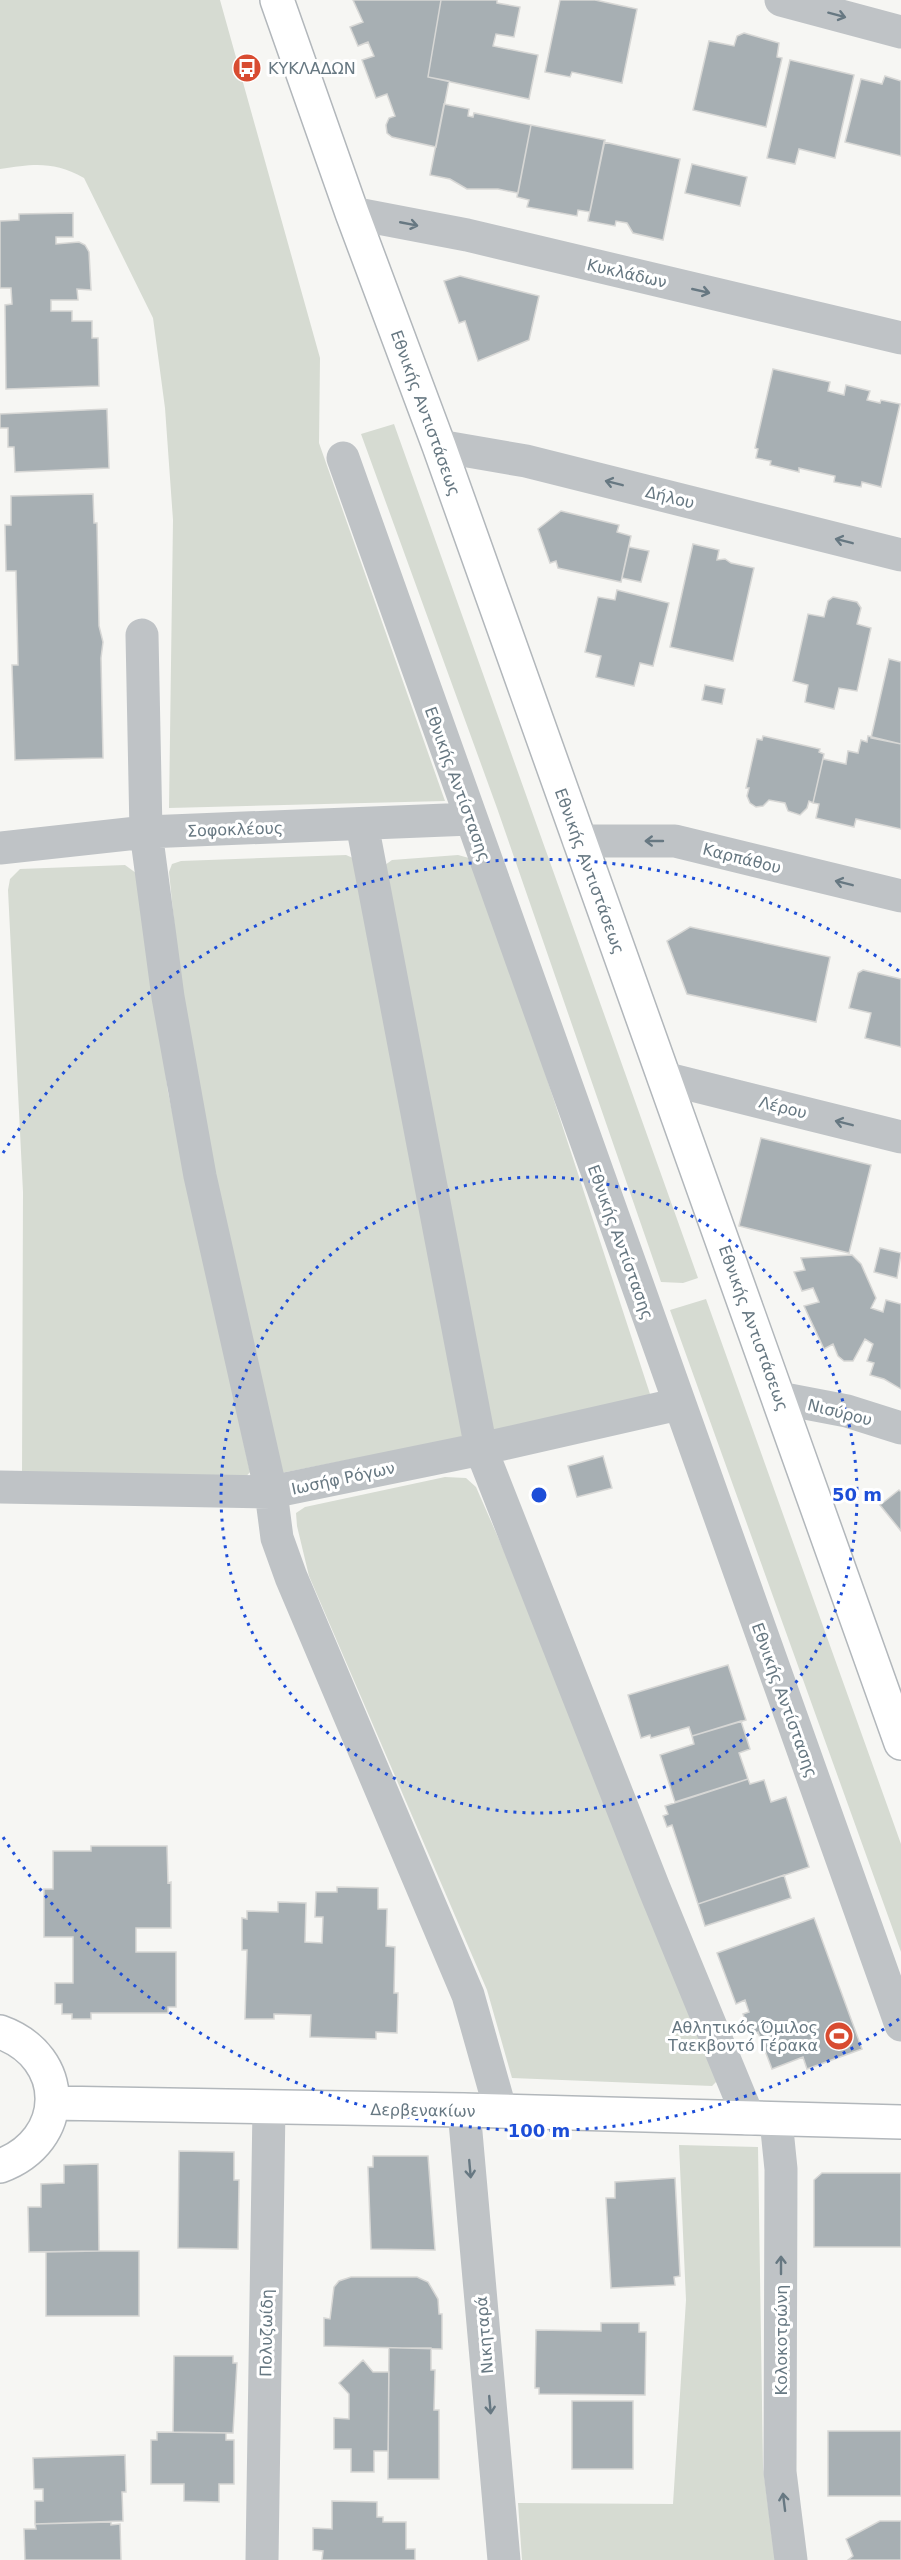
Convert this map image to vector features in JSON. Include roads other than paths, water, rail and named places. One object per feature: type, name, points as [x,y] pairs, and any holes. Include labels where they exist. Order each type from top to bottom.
[{"type":"street","name":"Εθνικής Αντιστάσεως","points":[[277,0],[352,213],[439,446],[901,1743]]},
{"type":"street","points":[[781,0],[901,32]]},
{"type":"street","name":"Κυκλάδων","points":[[352,213],[467,236],[901,338]]},
{"type":"street","name":"Δήλου","points":[[439,446],[526,461],[901,555]]},
{"type":"street","name":"Εθνικής Αντίστασης","points":[[343,458],[901,2025]]},
{"type":"street","points":[[142,635],[146,832],[168,997],[200,1176],[271,1492],[277,1538],[291,1577],[468,1995],[501,2112]]},
{"type":"street","name":"Σοφοκλέους","points":[[0,848],[146,832],[471,819]]},
{"type":"street","name":"Κολοκοτρώνη","points":[[362,824],[481,1449],[654,1888],[763,2119],[781,2169],[780,2472],[791,2560]]},
{"type":"street","name":"Καρπάθου","points":[[579,841],[675,841],[901,896]]},
{"type":"street","name":"Λέρου","points":[[664,1078],[901,1137]]},
{"type":"street","name":"Νισύρου","points":[[778,1398],[847,1411],[901,1428]]},
{"type":"street","name":"Ιωσήφ Ρόγων","points":[[0,1486],[271,1492],[481,1449],[679,1404]]},
{"type":"street","points":[[0,2032],[17,2038],[33,2051],[45,2068],[52,2088],[52,2103],[46,2129],[34,2146],[17,2160],[0,2166]]},
{"type":"street","name":"Δερβενακίων","points":[[52,2103],[464,2110],[901,2122]]},
{"type":"street","name":"Πολυζωίδη","points":[[262,2560],[269,2107]]},
{"type":"street","name":"Νικηταρά","points":[[464,2110],[504,2560]]},
{"type":"place","name":"ΚΥΚΛΑΔΩΝ","points":[[247,68]]},
{"type":"place","name":"Αθλητικός Όμιλος Ταεκβοντό Γέρακα","points":[[839,2036]]}]
